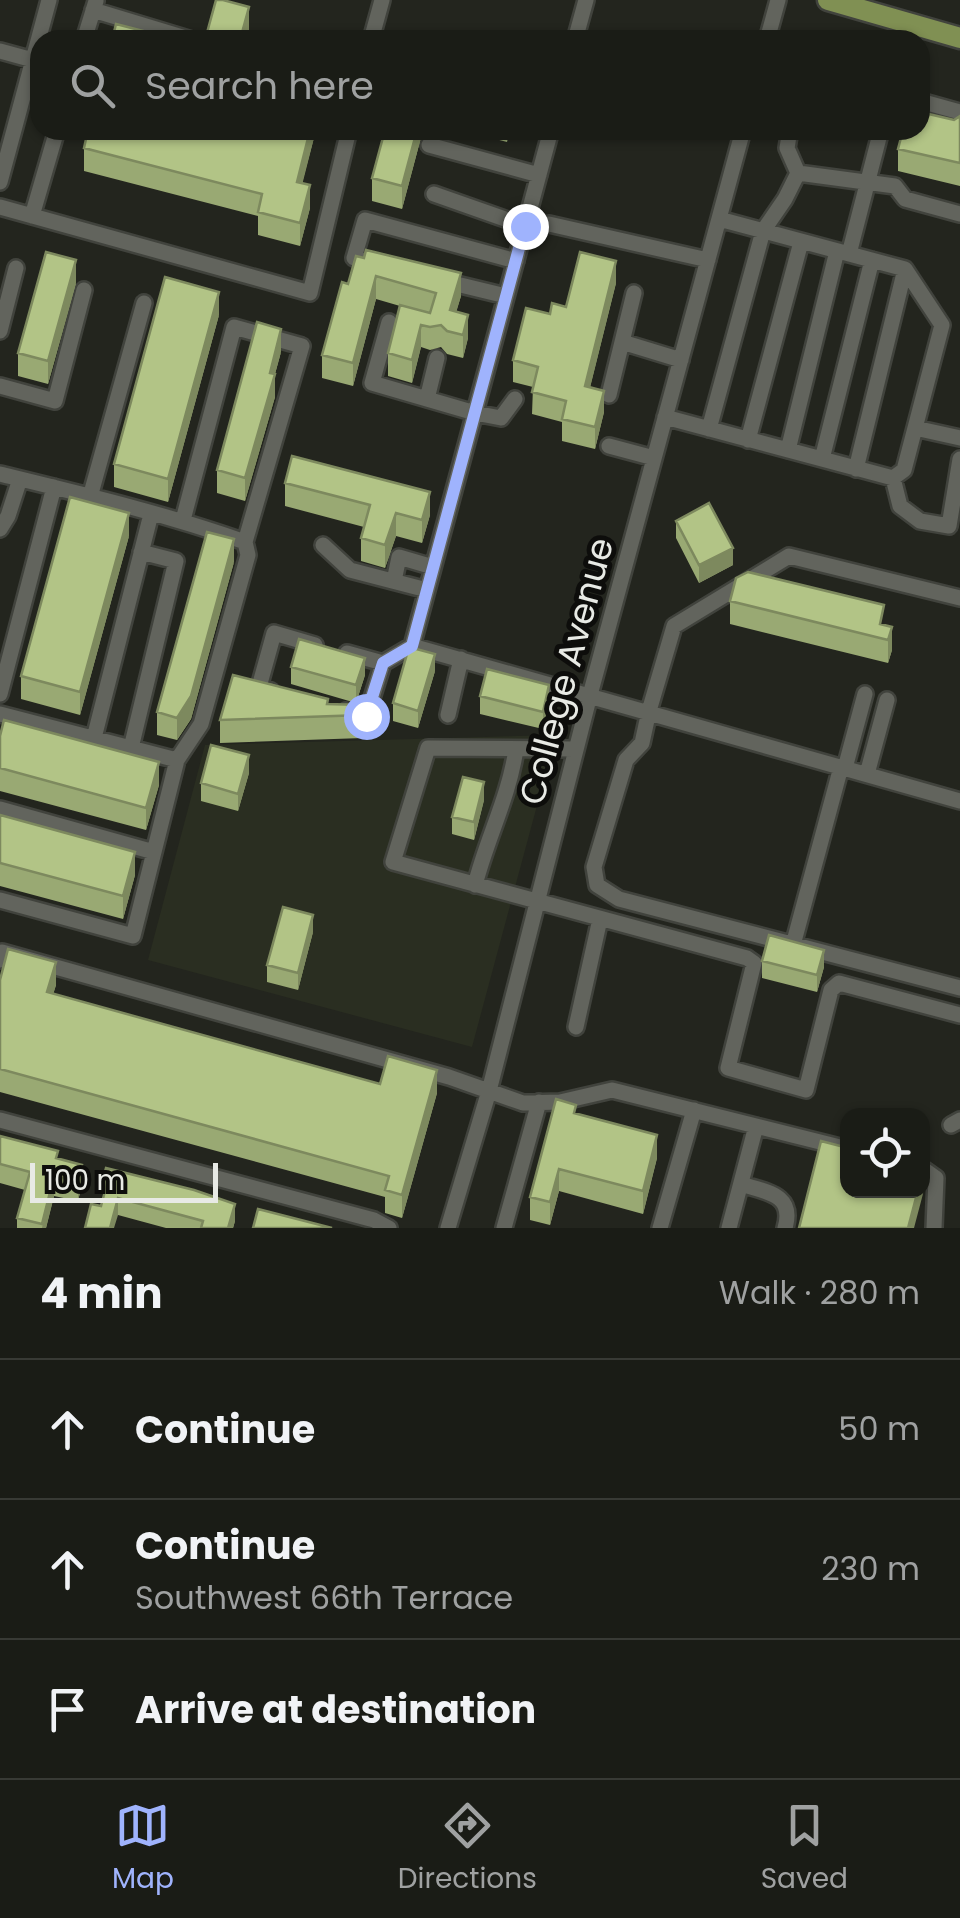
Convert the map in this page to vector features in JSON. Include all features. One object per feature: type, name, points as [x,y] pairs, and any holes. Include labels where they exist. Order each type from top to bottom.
[{"type":"main road","points":[[828,0],[960,38]]},
{"type":"street","points":[[41,30],[49,0]]},
{"type":"street","points":[[374,30],[382,0]]},
{"type":"street","points":[[578,30],[586,0]]},
{"type":"street","points":[[770,30],[778,0]]},
{"type":"street","points":[[87,30],[94,5],[164,30]]},
{"type":"street","points":[[0,51],[30,59]]},
{"type":"street","points":[[0,182],[4,149],[30,69]]},
{"type":"street","points":[[930,104],[960,112]]},
{"type":"street","points":[[32,216],[55,140]]},
{"type":"street","points":[[0,207],[310,293],[347,140]]},
{"type":"street","points":[[330,707],[366,716],[383,663],[412,646],[548,140]]},
{"type":"street","name":"College Avenue","points":[[448,1228],[489,1091],[590,694],[740,140]]},
{"type":"street","points":[[788,140],[787,148],[798,173]]},
{"type":"street","points":[[788,450],[878,140]]},
{"type":"street","points":[[429,145],[539,175]]},
{"type":"street","points":[[798,173],[895,186],[905,199],[960,214]]},
{"type":"street","points":[[709,429],[762,231],[798,173]]},
{"type":"street","points":[[434,194],[525,226]]},
{"type":"street","points":[[392,268],[354,258],[366,220],[516,261]]},
{"type":"street","points":[[666,417],[893,478],[904,470],[942,325],[906,270],[719,220]]},
{"type":"street","points":[[549,224],[708,260]]},
{"type":"street","points":[[748,440],[801,242]]},
{"type":"street","points":[[822,459],[872,260]]},
{"type":"street","points":[[0,330],[16,268]]},
{"type":"street","points":[[856,469],[906,270]]},
{"type":"street","points":[[430,277],[506,296]]},
{"type":"street","points":[[0,386],[56,401],[84,290]]},
{"type":"street","points":[[609,395],[634,293]]},
{"type":"street","points":[[90,497],[144,303]]},
{"type":"street","points":[[389,322],[372,382],[500,418],[515,399]]},
{"type":"street","points":[[0,900],[133,936],[177,760],[201,724],[248,554],[246,542],[302,346],[234,327],[182,520]]},
{"type":"street","points":[[622,342],[681,360]]},
{"type":"street","points":[[428,399],[437,358]]},
{"type":"street","points":[[915,428],[960,438]]},
{"type":"street","points":[[609,446],[654,458]]},
{"type":"street","points":[[893,478],[900,506],[920,521],[949,526],[960,460]]},
{"type":"street","points":[[0,474],[182,520],[246,542]]},
{"type":"street","points":[[0,529],[20,479]]},
{"type":"street","points":[[0,694],[54,487]]},
{"type":"street","points":[[94,738],[152,514]]},
{"type":"street","points":[[323,545],[350,570],[428,590]]},
{"type":"street","points":[[131,748],[176,561],[141,552]]},
{"type":"street","points":[[960,598],[789,556],[674,626],[642,743],[626,760],[594,866],[597,885],[618,900],[960,988]]},
{"type":"street","points":[[394,581],[399,557],[434,567]]},
{"type":"street","points":[[295,697],[259,688],[274,633],[383,663]]},
{"type":"street","points":[[412,646],[960,800]]},
{"type":"street","points":[[448,715],[461,659]]},
{"type":"street","points":[[793,945],[864,694]]},
{"type":"street","points":[[867,774],[887,700]]},
{"type":"street","points":[[0,714],[177,760]]},
{"type":"street","points":[[576,749],[428,748],[394,862],[747,958],[754,963],[728,1068],[806,1090],[831,990],[839,983],[960,1014]]},
{"type":"street","points":[[475,885],[513,774],[516,749]]},
{"type":"street","points":[[0,809],[154,852]]},
{"type":"street","points":[[576,1027],[600,919]]},
{"type":"street","points":[[0,960],[2,952],[449,1077],[523,1103],[560,1102],[612,1090],[840,1147]]},
{"type":"street","points":[[504,1228],[539,1102]]},
{"type":"street","points":[[660,1228],[694,1110]]},
{"type":"street","points":[[0,1120],[374,1220],[389,1228]]},
{"type":"street","points":[[729,1228],[756,1126]]},
{"type":"street","points":[[930,1174],[936,1178],[934,1228]]},
{"type":"street","points":[[740,1184],[780,1198],[786,1206],[785,1228]]},
{"type":"shaded area","points":[[556,735],[472,1047],[148,960],[205,745]]},
{"type":"building","points":[[216,0],[249,7],[243,30],[208,30]]},
{"type":"building","points":[[116,24],[139,30],[114,30]]},
{"type":"building","points":[[930,114],[954,120],[960,116],[960,163],[898,149],[900,140],[930,140]]},
{"type":"building","points":[[86,140],[308,140],[297,182],[310,185],[300,223],[258,212],[262,194],[84,148]]},
{"type":"building","points":[[382,140],[414,140],[402,186],[372,178]]},
{"type":"building","points":[[366,250],[461,273],[450,310],[468,315],[463,335],[441,325],[421,325],[412,360],[388,353],[400,305],[430,313],[436,293],[376,276],[353,363],[322,355],[342,282],[348,284],[356,256],[364,258]]},
{"type":"building","points":[[46,252],[76,260],[48,361],[18,353]]},
{"type":"building","points":[[580,252],[616,261],[585,386],[604,391],[595,427],[562,419],[566,401],[532,392],[538,367],[513,360],[526,308],[550,314],[552,303],[566,307]]},
{"type":"building","points":[[165,277],[219,292],[168,479],[114,464]]},
{"type":"building","points":[[257,322],[281,329],[270,373],[275,374],[245,478],[217,470]]},
{"type":"building","points":[[292,456],[430,492],[422,520],[396,513],[385,545],[361,538],[370,505],[285,483]]},
{"type":"building","points":[[70,497],[129,513],[80,692],[21,676]]},
{"type":"building","points":[[709,503],[733,548],[699,565],[676,521]]},
{"type":"building","points":[[207,532],[234,539],[191,696],[177,718],[157,712]]},
{"type":"building","points":[[748,572],[884,605],[880,624],[892,627],[888,640],[730,601],[736,578]]},
{"type":"building","points":[[299,639],[365,658],[356,685],[291,667]]},
{"type":"building","points":[[409,647],[435,654],[418,711],[393,703]]},
{"type":"building","points":[[487,669],[549,685],[543,712],[480,696]]},
{"type":"building","points":[[233,675],[328,699],[327,704],[363,705],[363,715],[220,720]]},
{"type":"building","points":[[4,720],[159,762],[146,808],[0,768]]},
{"type":"building","points":[[211,745],[249,755],[238,794],[201,783]]},
{"type":"building","points":[[463,777],[484,782],[474,822],[452,817]]},
{"type":"building","points":[[0,815],[135,852],[123,896],[0,863]]},
{"type":"building","points":[[283,907],[313,915],[298,973],[267,965]]},
{"type":"building","points":[[769,935],[824,950],[817,975],[762,961]]},
{"type":"building","points":[[8,949],[56,962],[47,992],[380,1084],[388,1056],[437,1070],[402,1195],[385,1190],[389,1176],[0,1069],[0,980]]},
{"type":"building","points":[[556,1099],[576,1105],[574,1113],[657,1135],[643,1191],[559,1169],[550,1202],[530,1197]]},
{"type":"building","points":[[0,1136],[58,1151],[56,1158],[82,1165],[78,1182],[54,1176],[42,1224],[17,1218],[30,1172],[0,1164]]},
{"type":"building","points":[[821,1141],[840,1146],[840,1198],[916,1198],[908,1228],[799,1228]]},
{"type":"building","points":[[106,1168],[235,1204],[228,1228],[201,1228],[203,1221],[118,1198],[110,1228],[85,1228],[91,1204],[101,1206],[108,1180],[103,1179]]},
{"type":"building","points":[[258,1209],[332,1228],[253,1228]]},
{"type":"route","points":[[366,716],[383,663],[412,646],[525,226]]}]
